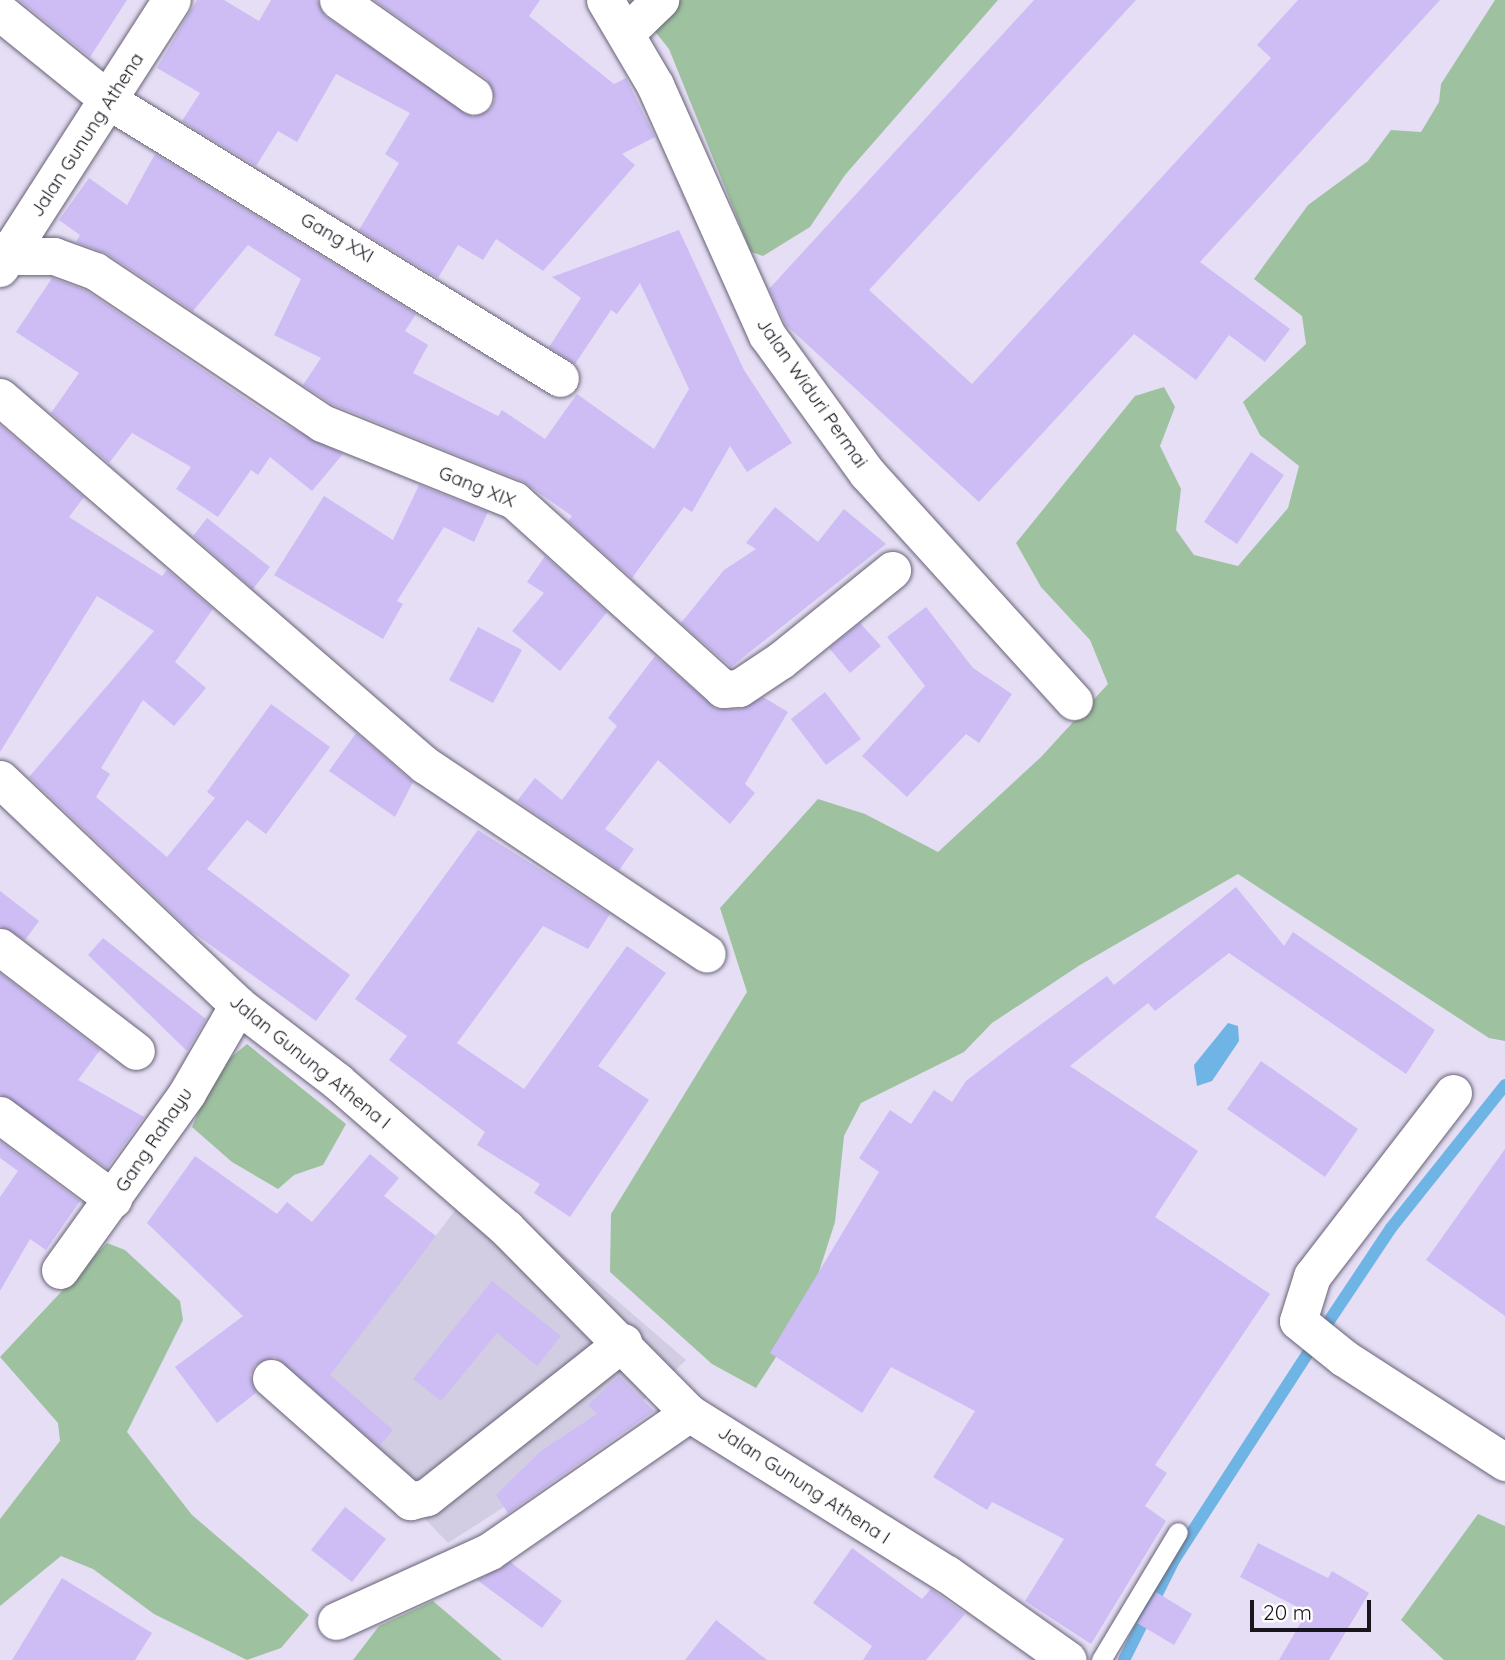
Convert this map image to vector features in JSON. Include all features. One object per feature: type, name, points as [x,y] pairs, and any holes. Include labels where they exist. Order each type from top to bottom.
[{"type":"street","name":"Jalan Gunung Athena","points":[[3,258],[111,102],[173,0]]},
{"type":"street","points":[[338,0],[474,96]]},
{"type":"street","name":"Jalan Widuri Permai","points":[[605,0],[628,31],[766,335],[867,473],[1074,701]]},
{"type":"street","points":[[628,31],[660,0]]},
{"type":"street","name":"Gang XXI","points":[[0,12],[111,102],[560,378]]},
{"type":"street","name":"Gang XIX","points":[[3,258],[54,256],[95,271],[322,423],[514,500],[723,689],[739,688],[781,660],[892,570]]},
{"type":"street","points":[[0,397],[425,765],[707,954]]},
{"type":"street","name":"Jalan Gunung Athena I","points":[[0,779],[238,1005],[337,1081],[506,1228],[622,1342],[689,1413],[947,1574],[1068,1660]]},
{"type":"street","points":[[0,947],[136,1051]]},
{"type":"street","name":"Gang Rahayu","points":[[61,1270],[113,1199],[238,1005]]},
{"type":"street","points":[[1453,1093],[1312,1276],[1298,1321],[1344,1358],[1505,1462]]},
{"type":"street","points":[[0,1115],[113,1199]]},
{"type":"street","points":[[271,1378],[410,1501],[427,1497],[622,1342]]},
{"type":"street","points":[[336,1621],[490,1551],[689,1413]]},
{"type":"lane","points":[[1101,1660],[1178,1532]]},
{"type":"shaded area","points":[[478,1181],[686,1360],[584,1456],[448,1543],[310,1398]]},
{"type":"green space","points":[[630,0],[998,0],[845,175],[810,227],[763,256],[751,252],[669,49]]},
{"type":"green space","points":[[1495,0],[1505,0],[1505,1041],[1489,1038],[1238,874],[1080,965],[992,1023],[964,1052],[861,1103],[844,1136],[835,1222],[807,1309],[756,1388],[712,1364],[610,1272],[611,1214],[747,992],[720,908],[818,799],[865,814],[938,852],[1041,757],[1108,684],[1090,640],[1041,587],[1016,543],[1135,396],[1164,387],[1175,407],[1160,446],[1181,489],[1176,530],[1194,555],[1238,566],[1288,508],[1299,466],[1260,435],[1243,402],[1306,344],[1302,316],[1254,279],[1308,205],[1368,161],[1391,130],[1421,132],[1439,102],[1441,84]]},
{"type":"green space","points":[[247,1044],[346,1124],[323,1165],[294,1175],[278,1189],[232,1162],[192,1127],[217,1069]]},
{"type":"green space","points":[[107,1243],[125,1250],[180,1301],[183,1320],[127,1432],[192,1515],[309,1615],[281,1648],[247,1660],[154,1614],[93,1569],[61,1556],[0,1606],[0,1519],[60,1441],[58,1423],[0,1357]]},
{"type":"green space","points":[[1478,1514],[1505,1526],[1505,1660],[1444,1660],[1401,1620]]},
{"type":"green space","points":[[433,1601],[502,1660],[353,1660],[379,1626]]},
{"type":"water","points":[[1228,1023],[1238,1026],[1239,1041],[1212,1081],[1197,1086],[1194,1065]]},
{"type":"building","points":[[19,0],[127,0],[90,57]]},
{"type":"building","points":[[197,0],[224,0],[259,21],[271,0],[317,0],[326,17],[473,117],[491,109],[495,99],[487,79],[374,0],[540,0],[529,16],[614,84],[626,78],[655,137],[622,154],[635,165],[543,271],[496,239],[483,260],[458,245],[438,278],[359,230],[399,163],[385,154],[410,113],[336,74],[297,142],[278,131],[256,166],[182,121],[200,93],[157,68]]},
{"type":"building","points":[[1034,0],[1136,0],[869,290],[972,384],[1271,58],[1257,45],[1298,0],[1440,0],[1200,262],[1290,329],[1265,362],[1229,335],[1196,380],[1134,334],[979,502],[786,325],[769,289]]},
{"type":"building","points":[[155,154],[416,314],[405,331],[428,345],[413,373],[498,416],[502,410],[545,439],[577,394],[654,449],[689,389],[640,283],[617,314],[611,310],[575,364],[549,347],[581,298],[552,277],[679,230],[744,370],[792,443],[747,472],[730,446],[692,512],[684,507],[632,578],[568,521],[572,516],[522,481],[332,404],[303,385],[321,358],[274,335],[301,279],[248,245],[193,311],[106,253],[76,242],[80,235],[59,220],[89,178],[127,205]]},
{"type":"building","points":[[52,278],[85,290],[278,421],[343,454],[312,491],[270,457],[258,475],[251,470],[218,517],[176,489],[191,467],[132,433],[109,463],[51,413],[79,373],[16,332]]},
{"type":"building","points":[[0,425],[84,497],[69,517],[162,576],[167,570],[213,609],[175,662],[206,688],[174,726],[143,700],[101,768],[110,774],[96,797],[167,857],[215,798],[207,792],[271,704],[330,747],[266,834],[247,820],[207,869],[350,975],[316,1021],[191,931],[29,777],[154,631],[97,596],[0,752]]},
{"type":"building","points":[[1251,452],[1284,475],[1237,544],[1204,522]]},
{"type":"building","points":[[419,485],[488,512],[474,542],[444,527],[397,601],[403,604],[383,639],[274,575],[324,496],[393,540]]},
{"type":"building","points":[[775,507],[818,542],[844,509],[886,544],[731,667],[681,623],[724,570],[756,549],[746,543]]},
{"type":"building","points":[[207,518],[270,567],[253,589],[193,536]]},
{"type":"building","points":[[545,556],[607,612],[560,671],[512,631],[544,593],[527,582]]},
{"type":"building","points":[[926,607],[973,668],[1012,694],[979,743],[966,734],[907,797],[862,756],[925,686],[887,637]]},
{"type":"building","points":[[860,623],[881,646],[850,673],[829,648]]},
{"type":"building","points":[[478,627],[522,650],[493,703],[449,680]]},
{"type":"building","points":[[655,656],[716,709],[741,709],[763,697],[788,712],[745,784],[755,793],[730,824],[658,760],[605,829],[634,849],[619,870],[517,801],[535,778],[562,800],[617,726],[608,718]]},
{"type":"building","points":[[825,692],[861,739],[826,765],[791,719]]},
{"type":"building","points":[[356,733],[413,782],[395,817],[329,771]]},
{"type":"building","points":[[478,830],[610,914],[588,949],[543,926],[457,1043],[524,1089],[627,946],[666,973],[598,1066],[649,1100],[570,1217],[534,1193],[540,1184],[477,1145],[485,1132],[389,1060],[407,1036],[355,999]]},
{"type":"building","points":[[1236,887],[1284,946],[1293,932],[1435,1030],[1406,1074],[1229,953],[1155,1011],[1148,1003],[1070,1066],[1198,1151],[1155,1217],[1270,1294],[1155,1465],[1167,1473],[1145,1506],[1166,1521],[1091,1644],[1025,1601],[1064,1539],[992,1502],[987,1510],[933,1477],[975,1411],[891,1367],[862,1413],[770,1353],[879,1172],[859,1158],[890,1110],[911,1124],[934,1090],[952,1102],[966,1081],[1014,1044],[1107,976],[1114,985]]},
{"type":"building","points":[[0,891],[39,921],[25,940],[0,926]]},
{"type":"building","points":[[103,938],[206,1019],[187,1051],[88,955]]},
{"type":"building","points":[[0,973],[100,1050],[78,1080],[144,1117],[107,1168],[0,1094]]},
{"type":"building","points":[[1261,1061],[1358,1129],[1325,1177],[1227,1109]]},
{"type":"building","points":[[0,1141],[80,1201],[46,1250],[30,1239],[0,1291],[0,1197],[18,1171],[0,1158]]},
{"type":"building","points":[[1505,1149],[1505,1316],[1426,1260]]},
{"type":"building","points":[[370,1154],[399,1178],[384,1196],[436,1236],[330,1375],[393,1430],[379,1446],[275,1357],[255,1365],[250,1375],[256,1393],[217,1423],[175,1367],[243,1316],[147,1223],[195,1156],[277,1214],[287,1202],[312,1222]]},
{"type":"building","points":[[492,1281],[561,1336],[537,1366],[497,1333],[441,1401],[413,1379]]},
{"type":"building","points":[[619,1376],[654,1411],[508,1513],[496,1495],[541,1451],[597,1414],[588,1405]]},
{"type":"building","points":[[345,1507],[386,1539],[352,1582],[311,1550]]},
{"type":"building","points":[[1258,1543],[1328,1578],[1332,1571],[1369,1593],[1329,1660],[1279,1660],[1307,1612],[1240,1577]]},
{"type":"building","points":[[852,1548],[922,1599],[931,1589],[965,1614],[926,1660],[863,1660],[872,1646],[813,1603]]},
{"type":"building","points":[[510,1562],[562,1601],[542,1628],[477,1580]]},
{"type":"building","points":[[62,1578],[152,1633],[135,1660],[12,1660]]},
{"type":"building","points":[[1156,1592],[1192,1614],[1174,1645],[1137,1623]]},
{"type":"building","points":[[716,1620],[767,1660],[685,1660]]},
{"type":"waterway","points":[[1124,1660],[1174,1560],[1311,1348],[1391,1228],[1505,1085]]}]
